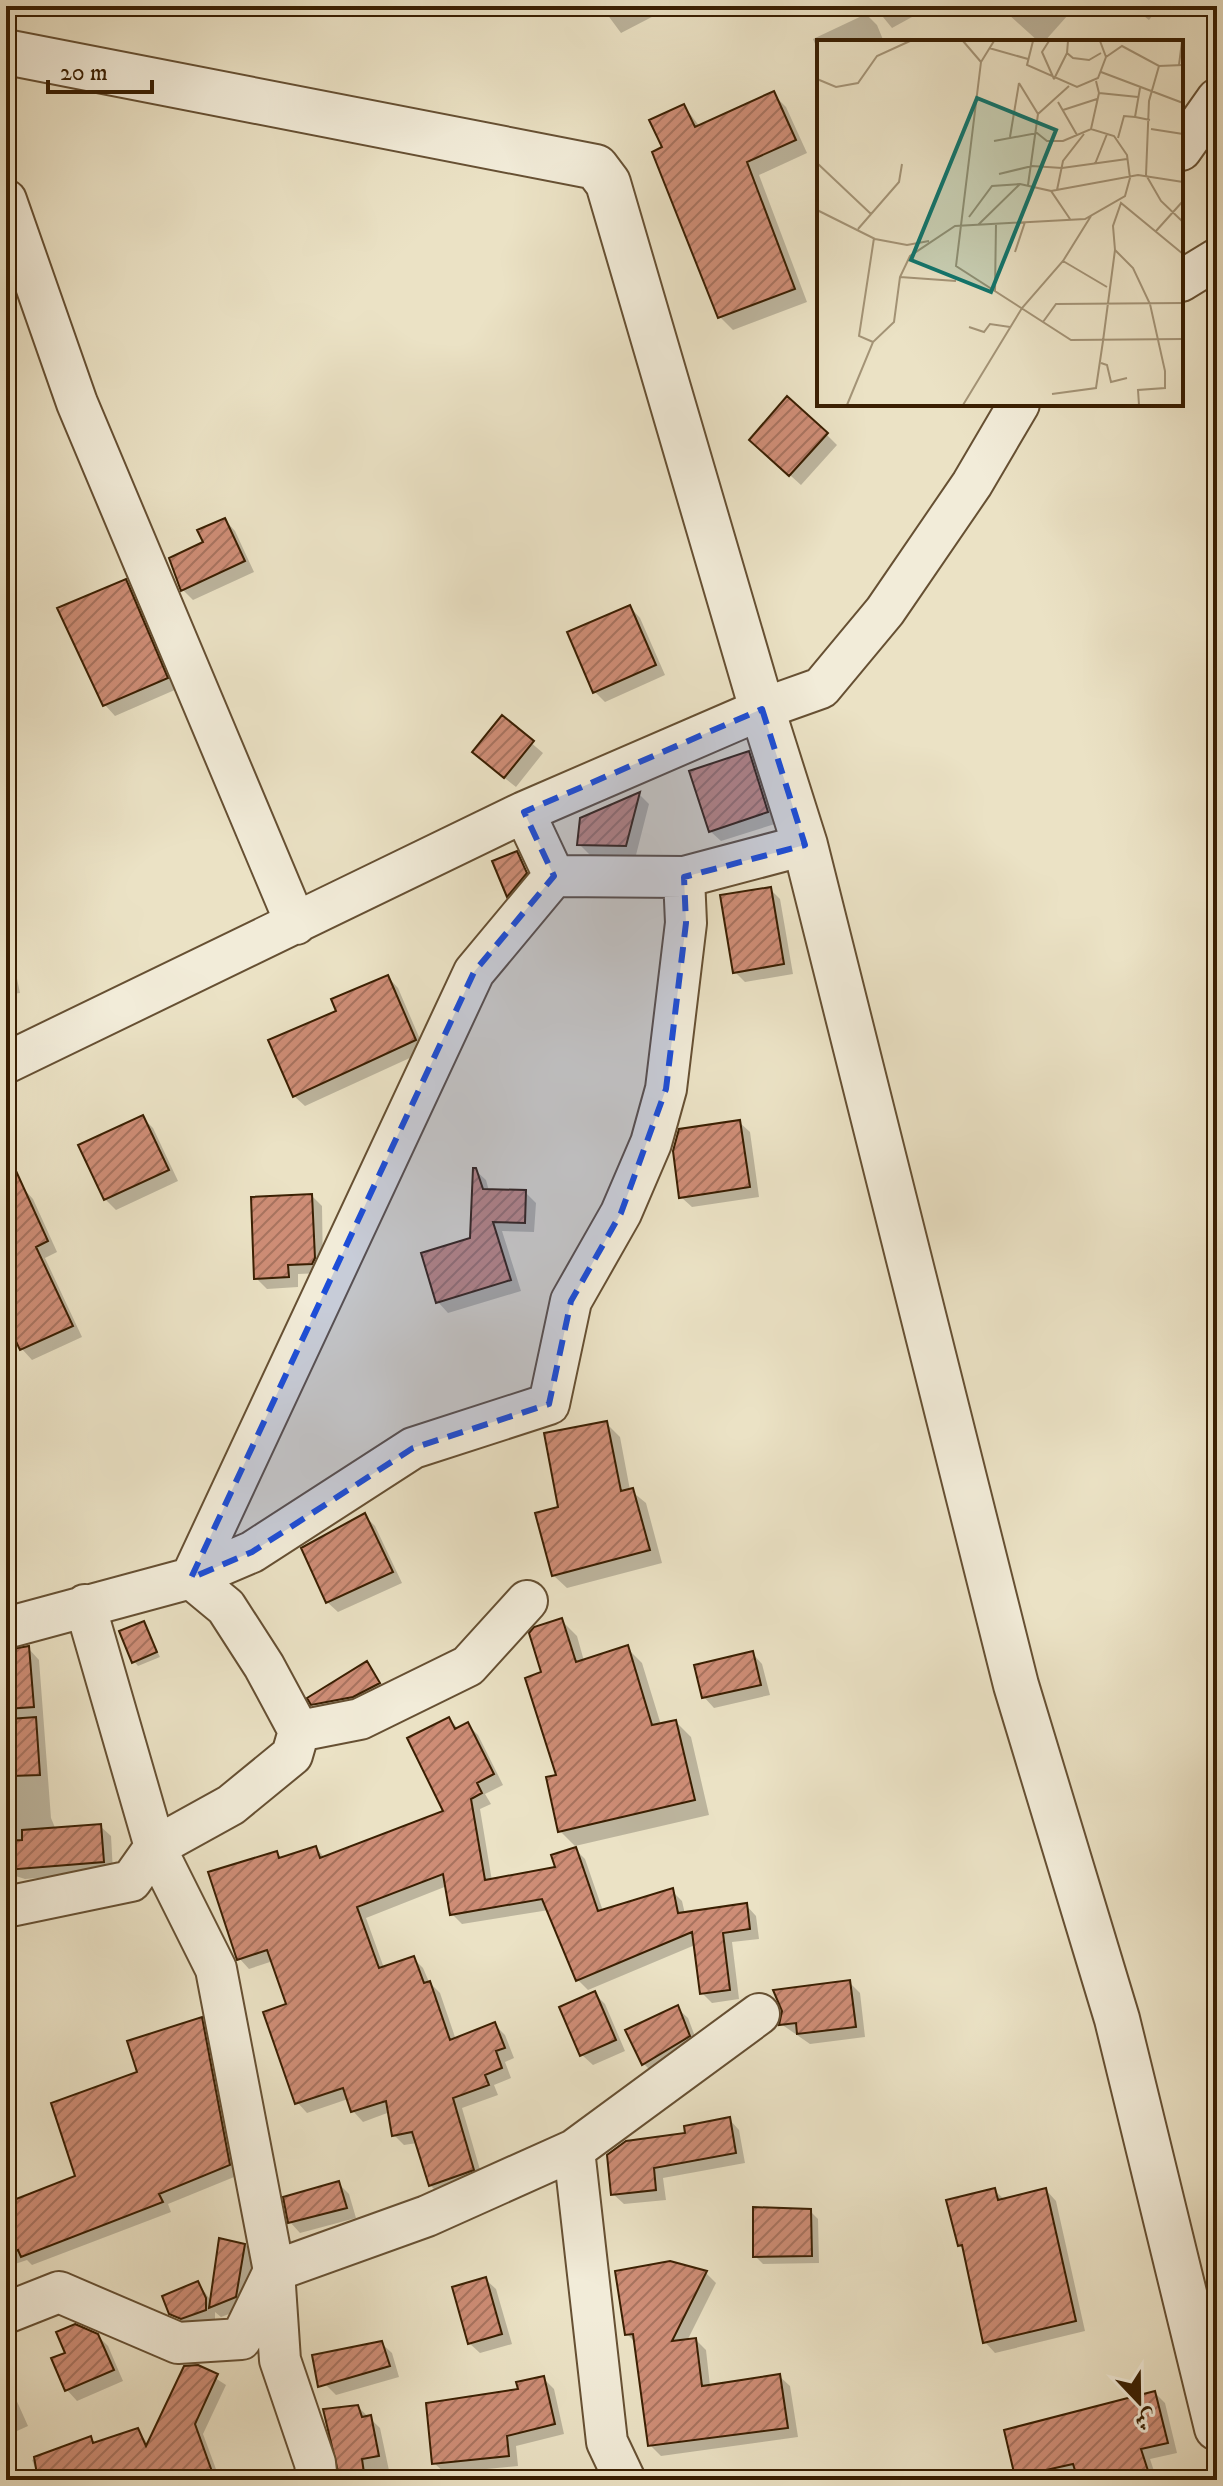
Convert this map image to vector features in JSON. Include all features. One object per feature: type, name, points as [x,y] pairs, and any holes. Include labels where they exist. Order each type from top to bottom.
[{"type":"street","points":[[6,52],[596,167],[608,183],[762,709],[805,845],[1016,1685],[1117,2019],[1217,2428]]},
{"type":"street","points":[[1183,147],[1217,99]]},
{"type":"street","points":[[6,200],[77,403],[296,924]]},
{"type":"street","points":[[1183,280],[1217,259]]},
{"type":"street","points":[[6,1063],[524,812],[762,709],[821,688],[885,611],[972,484],[1018,406]]},
{"type":"street","points":[[524,812],[554,876]]},
{"type":"street","points":[[554,876],[684,877],[805,845]]},
{"type":"street","points":[[191,1578],[474,972],[554,876]]},
{"type":"street","points":[[6,1628],[191,1578],[252,1552],[413,1448],[549,1404],[571,1301],[621,1213],[651,1143],[666,1089],[686,923],[684,877]]},
{"type":"street","points":[[6,1907],[131,1881],[155,1847],[231,1805],[292,1755],[299,1731],[264,1666],[226,1607],[191,1578]]},
{"type":"street","points":[[299,1731],[360,1719],[468,1666],[527,1601]]},
{"type":"street","points":[[85,1605],[155,1847],[216,1969],[274,2271],[280,2360],[315,2463],[317,2480]]},
{"type":"street","points":[[6,2313],[59,2292],[178,2343],[241,2339],[274,2271],[427,2216],[574,2150],[759,2014]]},
{"type":"street","points":[[574,2150],[607,2442],[625,2480]]},
{"type":"highlighted area","points":[[762,709],[805,845],[684,877],[686,923],[666,1089],[621,1213],[571,1301],[549,1404],[413,1448],[252,1552],[191,1578],[474,972],[554,876],[524,812]]},
{"type":"building","points":[[774,91],[796,140],[747,162],[795,289],[718,318],[652,152],[662,147],[649,120],[684,104],[695,127]]},
{"type":"building","points":[[787,396],[828,433],[789,476],[749,440]]},
{"type":"building","points":[[225,518],[245,561],[181,591],[169,558],[203,542],[197,530]]},
{"type":"building","points":[[126,579],[168,678],[103,706],[57,608]]},
{"type":"building","points":[[630,605],[656,665],[593,693],[567,632]]},
{"type":"building","points":[[502,715],[534,741],[504,778],[472,752]]},
{"type":"building","points":[[749,751],[768,812],[709,832],[689,771]]},
{"type":"building","points":[[640,792],[626,846],[577,845],[580,818]]},
{"type":"building","points":[[517,851],[527,873],[507,897],[492,861]]},
{"type":"building","points":[[771,887],[784,964],[733,973],[720,895]]},
{"type":"building","points":[[388,975],[416,1040],[293,1097],[268,1040],[336,1011],[331,999]]},
{"type":"building","points":[[143,1115],[169,1170],[104,1200],[78,1145]]},
{"type":"building","points":[[740,1120],[750,1187],[679,1198],[673,1151],[679,1129]]},
{"type":"building","points":[[6,1149],[48,1241],[36,1247],[73,1326],[20,1350],[6,1320]]},
{"type":"building","points":[[473,1168],[476,1168],[483,1189],[526,1190],[525,1223],[493,1222],[511,1280],[436,1303],[421,1253],[470,1238]]},
{"type":"building","points":[[312,1194],[315,1258],[312,1264],[288,1265],[289,1277],[254,1279],[251,1197]]},
{"type":"building","points":[[607,1421],[621,1491],[633,1488],[650,1550],[552,1576],[535,1513],[558,1507],[544,1433]]},
{"type":"building","points":[[365,1513],[393,1572],[326,1603],[301,1548]]},
{"type":"building","points":[[562,1618],[576,1662],[628,1645],[652,1725],[676,1720],[695,1800],[558,1832],[546,1777],[556,1775],[525,1678],[541,1672],[529,1633],[534,1627]]},
{"type":"building","points":[[144,1621],[157,1652],[132,1663],[119,1631]]},
{"type":"building","points":[[29,1646],[34,1707],[6,1709],[6,1650]]},
{"type":"building","points":[[753,1651],[761,1685],[702,1698],[694,1665]]},
{"type":"building","points":[[367,1661],[380,1683],[353,1697],[311,1705],[307,1698]]},
{"type":"building","points":[[36,1717],[40,1775],[12,1776],[9,1719]]},
{"type":"building","points":[[449,1717],[455,1729],[468,1722],[494,1774],[477,1783],[482,1793],[471,1799],[485,1880],[555,1867],[551,1855],[576,1847],[598,1911],[673,1888],[678,1913],[747,1903],[750,1929],[723,1933],[730,1990],[700,1994],[692,1932],[576,1981],[542,1899],[450,1915],[443,1874],[357,1907],[379,1968],[414,1956],[424,1983],[430,1981],[450,2040],[495,2022],[505,2048],[496,2051],[502,2068],[485,2075],[489,2085],[453,2098],[474,2170],[429,2186],[412,2132],[392,2136],[386,2101],[351,2112],[343,2088],[295,2104],[263,2012],[286,2004],[267,1950],[237,1960],[208,1872],[277,1851],[279,1858],[316,1846],[320,1858],[443,1811],[407,1738]]},
{"type":"building","points":[[101,1824],[104,1862],[6,1870],[6,1841],[22,1840],[22,1830]]},
{"type":"building","points":[[850,1980],[856,2027],[797,2034],[796,2023],[779,2025],[782,2011],[773,1990]]},
{"type":"building","points":[[595,1991],[616,2040],[580,2056],[559,2007]]},
{"type":"building","points":[[678,2005],[690,2036],[642,2065],[625,2030]]},
{"type":"building","points":[[202,2017],[230,2165],[159,2194],[163,2202],[21,2257],[18,2250],[6,2254],[6,2203],[75,2176],[51,2103],[137,2072],[127,2041]]},
{"type":"building","points":[[730,2117],[736,2153],[654,2168],[656,2190],[611,2195],[607,2155],[626,2141],[685,2133],[684,2126]]},
{"type":"building","points":[[339,2181],[347,2208],[288,2223],[283,2197]]},
{"type":"building","points":[[995,2188],[998,2200],[1046,2188],[1076,2321],[983,2343],[962,2245],[958,2246],[946,2200]]},
{"type":"building","points":[[753,2207],[811,2209],[812,2256],[753,2257]]},
{"type":"building","points":[[219,2238],[245,2244],[236,2297],[209,2308]]},
{"type":"building","points":[[670,2261],[707,2271],[672,2341],[696,2338],[702,2386],[780,2374],[788,2428],[648,2446],[633,2334],[625,2335],[615,2271]]},
{"type":"building","points":[[486,2277],[502,2334],[468,2344],[452,2287]]},
{"type":"building","points":[[198,2281],[206,2298],[206,2310],[181,2319],[169,2314],[162,2296]]},
{"type":"building","points":[[75,2324],[98,2334],[114,2370],[65,2391],[51,2358],[65,2353],[56,2332]]},
{"type":"building","points":[[382,2341],[390,2366],[318,2387],[312,2355]]},
{"type":"building","points":[[198,2365],[218,2374],[195,2424],[215,2480],[38,2480],[34,2457],[91,2436],[93,2443],[138,2428],[146,2446],[184,2366]]},
{"type":"building","points":[[544,2376],[555,2424],[507,2436],[509,2456],[432,2464],[426,2403],[518,2389],[516,2382]]},
{"type":"building","points":[[1155,2391],[1168,2443],[1141,2449],[1151,2480],[1078,2480],[1073,2464],[1015,2477],[1004,2430]]},
{"type":"building","points":[[358,2405],[362,2417],[371,2415],[379,2456],[362,2459],[365,2480],[340,2480],[323,2409]]}]
